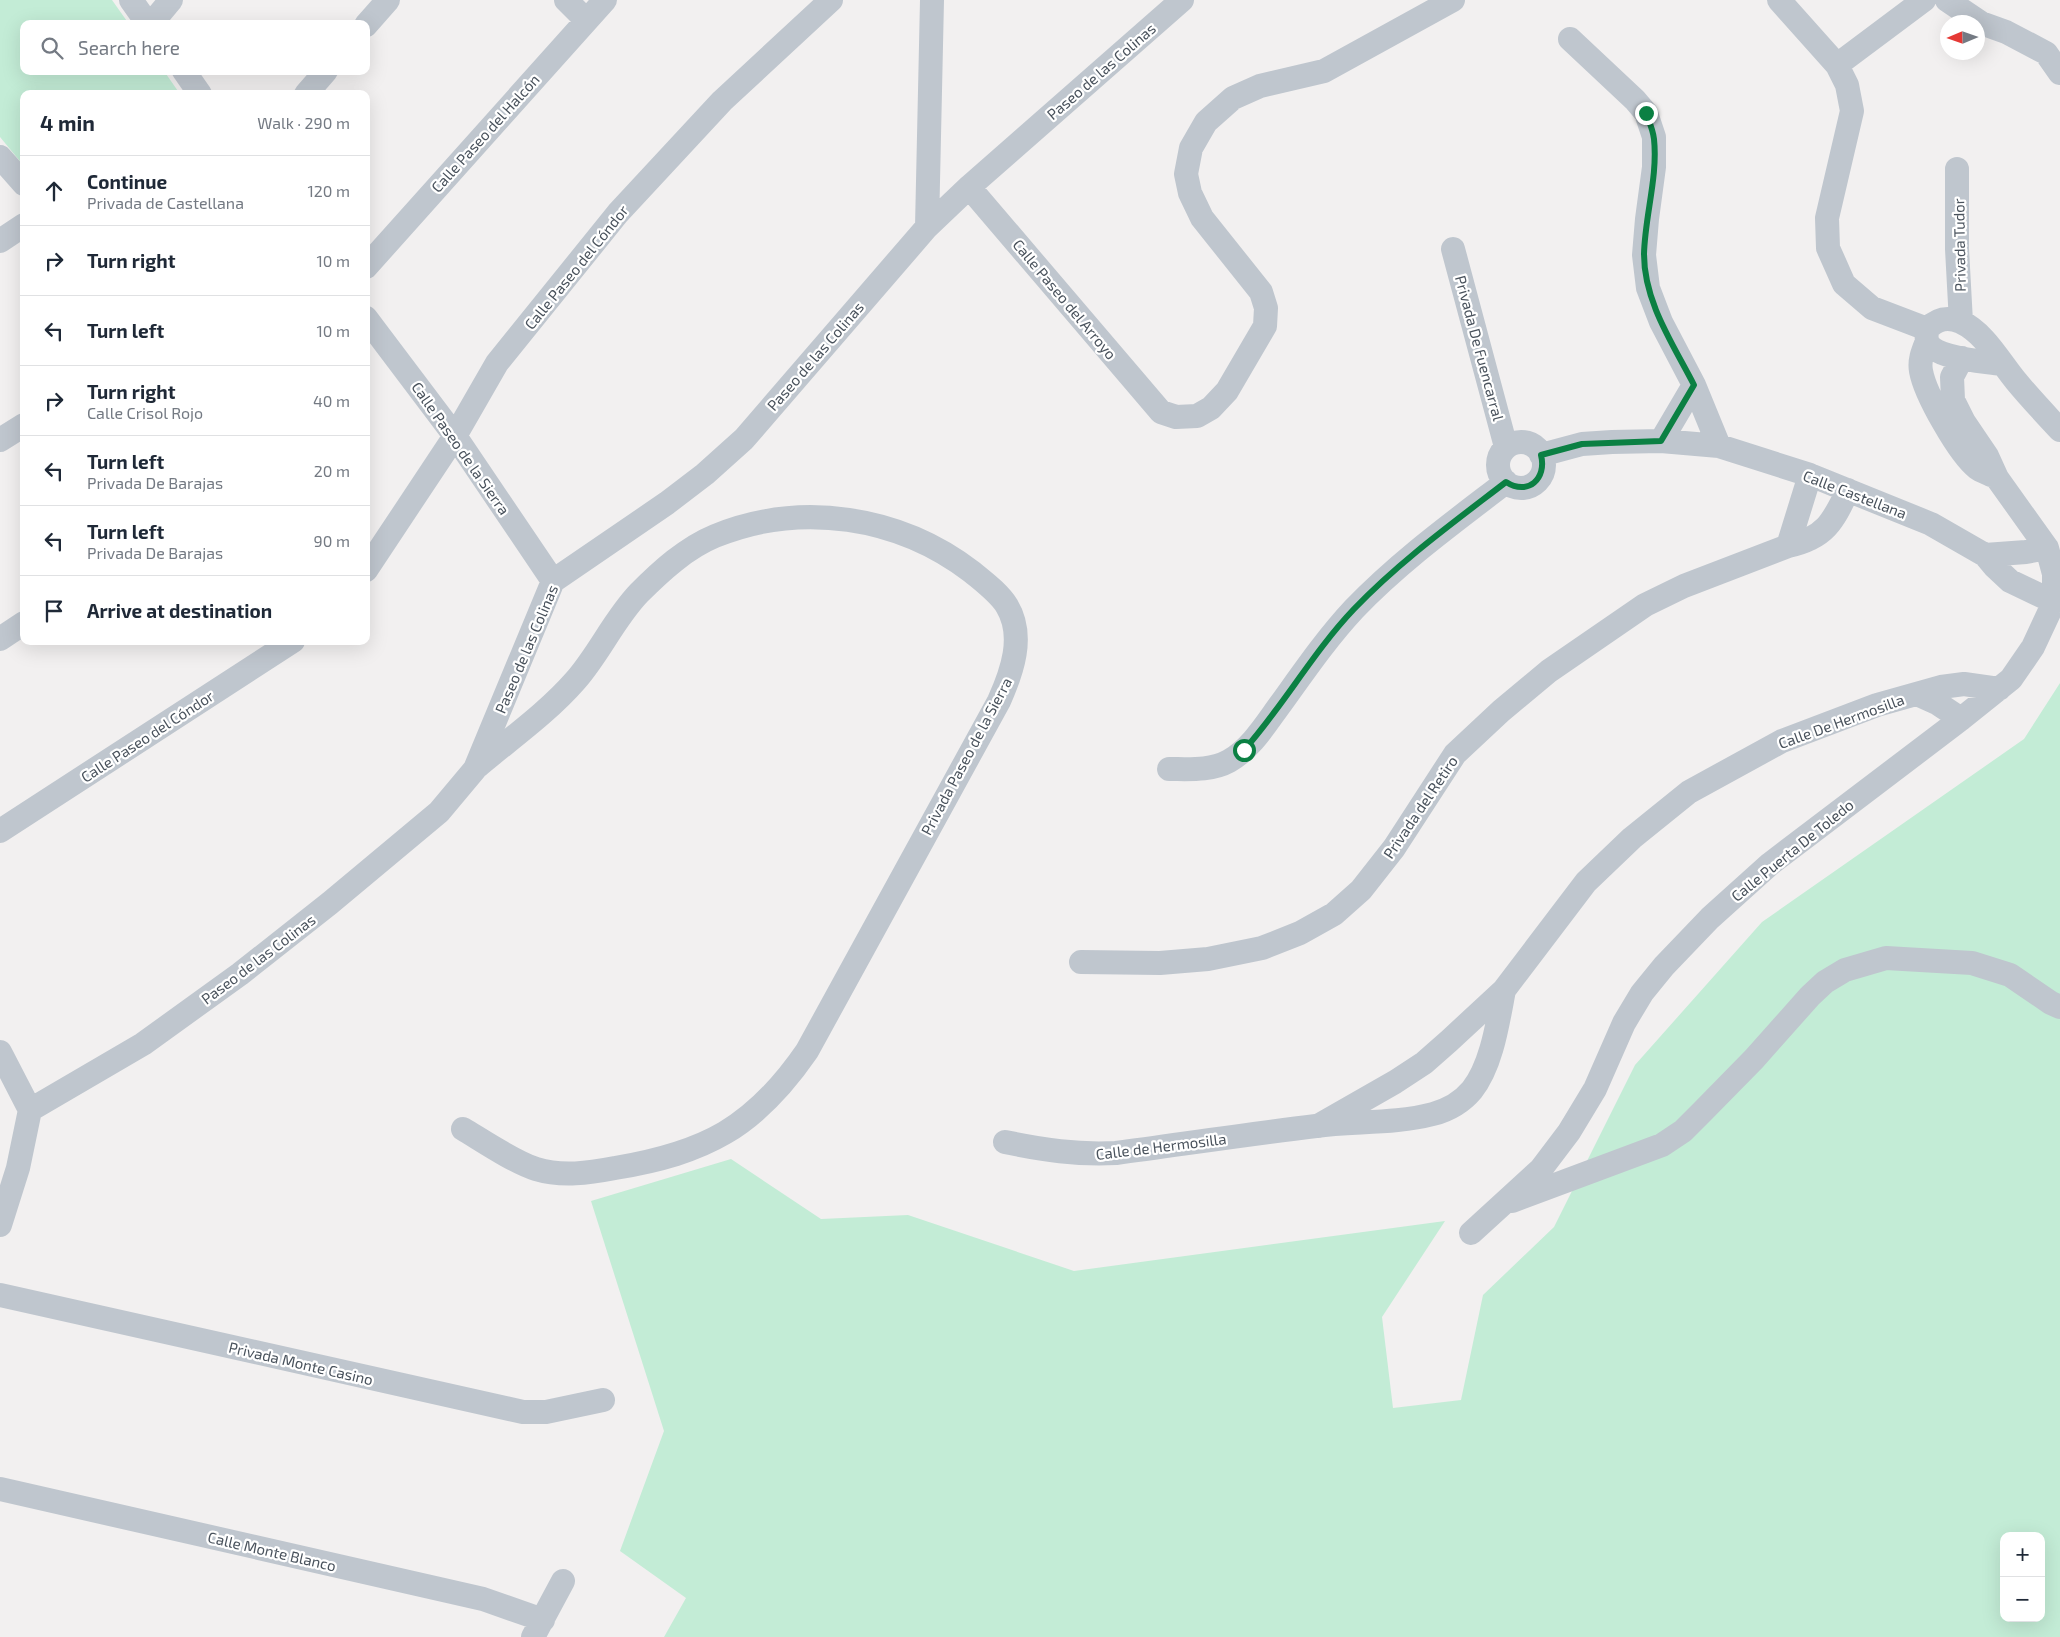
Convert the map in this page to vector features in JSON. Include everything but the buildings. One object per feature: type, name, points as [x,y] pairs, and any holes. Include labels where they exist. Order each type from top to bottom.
[{"type":"street","points":[[131,0],[147,20]]},
{"type":"street","points":[[154,20],[171,0]]},
{"type":"street","points":[[370,20],[388,0]]},
{"type":"street","points":[[566,0],[586,20]]},
{"type":"street","name":"Calle Paseo del Halcón","points":[[370,263],[605,0]]},
{"type":"street","name":"Calle Paseo del Cóndor","points":[[370,564],[455,436],[497,363],[618,213],[722,102],[831,0]]},
{"type":"street","points":[[927,226],[932,0]]},
{"type":"street","name":"Paseo de las Colinas","points":[[30,1110],[144,1044],[240,974],[330,903],[439,812],[475,769],[553,581],[667,503],[705,474],[744,439],[927,226],[1182,0]]},
{"type":"street","name":"Calle Paseo del Arroyo","points":[[970,186],[1161,412],[1176,418],[1197,416],[1211,408],[1227,391],[1265,326],[1266,308],[1261,292],[1202,218],[1190,193],[1186,174],[1190,148],[1206,122],[1233,98],[1260,86],[1324,71],[1453,0]]},
{"type":"street","points":[[1779,0],[1837,65],[1847,85],[1852,111],[1827,218],[1828,248],[1844,284],[1872,308],[1927,335],[1933,349],[1945,355],[2001,364]]},
{"type":"street","points":[[1837,65],[1924,0]]},
{"type":"street","points":[[1946,0],[1981,23],[2006,32],[2046,53],[2060,72]]},
{"type":"street","points":[[1570,39],[1635,100],[1646,113],[1654,137],[1654,167],[1644,255],[1648,288],[1660,322],[1694,385],[1718,446]]},
{"type":"street","points":[[187,75],[197,90]]},
{"type":"street","points":[[309,90],[323,75]]},
{"type":"street","points":[[0,157],[20,180]]},
{"type":"street","name":"Privada Tudor","points":[[1957,169],[1957,249],[1961,322]]},
{"type":"street","points":[[0,241],[20,228]]},
{"type":"street","name":"Privada De Fuencarral","points":[[1453,248],[1506,447]]},
{"type":"street","points":[[1927,335],[1935,321],[1947,319],[1961,322],[1974,331],[2060,430]]},
{"type":"street","name":"Calle Paseo de la Sierra","points":[[370,323],[455,436],[553,581]]},
{"type":"street","name":"Calle Puerta De Toledo","points":[[1927,335],[1922,354],[1921,369],[1929,396],[1944,424],[1977,469],[1997,478]]},
{"type":"street","name":"Calle Puerta De Toledo","points":[[1471,1233],[1541,1169],[1569,1132],[1595,1089],[1624,1023],[1642,993],[1664,966],[1710,918],[1770,864],[1961,719],[2011,678],[2033,647],[2054,602],[2054,574],[2047,548],[1997,478],[1987,456],[1953,400],[1952,377],[1962,358]]},
{"type":"street","points":[[1661,441],[1694,385]]},
{"type":"street","points":[[0,440],[20,428]]},
{"type":"street","name":"Calle Castellana","points":[[1541,455],[1582,444],[1661,441],[1718,446],[1810,475],[1931,524],[1985,555],[1994,567],[2010,581],[2054,602]]},
{"type":"street","points":[[1514,442],[1530,444],[1541,455],[1543,469],[1535,482],[1528,486],[1512,486],[1506,482],[1498,468],[1501,452],[1514,442]]},
{"type":"street","points":[[1810,475],[1788,546],[1800,544],[1822,533],[1837,514],[1848,490]]},
{"type":"street","points":[[1169,769],[1208,768],[1229,761],[1244,750],[1267,723],[1328,639],[1355,608],[1419,549],[1506,482]]},
{"type":"street","name":"Privada Paseo de la Sierra","points":[[463,1128],[536,1169],[572,1174],[629,1166],[683,1154],[722,1136],[753,1114],[787,1080],[806,1052],[999,701],[1011,674],[1016,642],[1013,622],[1008,607],[984,582],[956,560],[908,534],[859,521],[816,516],[784,518],[747,525],[713,537],[672,563],[638,595],[574,682],[561,696],[475,769]]},
{"type":"street","name":"Privada del Retiro","points":[[1081,962],[1160,963],[1208,959],[1262,948],[1300,933],[1334,914],[1361,890],[1394,848],[1455,754],[1501,711],[1549,671],[1645,605],[1684,586],[1788,546]]},
{"type":"street","points":[[1985,555],[2026,552],[2047,548]]},
{"type":"street","points":[[0,639],[20,626]]},
{"type":"street","name":"Calle Paseo del Cóndor","points":[[0,831],[287,645]]},
{"type":"street","name":"Calle De Hermosilla","points":[[1504,990],[1586,882],[1632,838],[1689,792],[1782,741],[1877,705],[1941,687],[1964,684],[1999,688]]},
{"type":"street","name":"Calle De Hermosilla","points":[[1917,694],[1937,703],[1961,719]]},
{"type":"street","points":[[1501,1205],[1662,1145],[1683,1131],[1754,1059],[1810,996],[1825,982],[1845,970],[1886,958],[1972,963],[2010,975],[2060,1007]]},
{"type":"street","name":"Calle de Hermosilla","points":[[1318,1126],[1395,1082],[1424,1063],[1504,990]]},
{"type":"street","name":"Calle de Hermosilla","points":[[1005,1142],[1054,1152],[1116,1154],[1318,1126],[1395,1121],[1419,1117],[1451,1107],[1472,1090],[1484,1067],[1492,1045],[1504,990]]},
{"type":"street","points":[[0,1052],[30,1110],[18,1168],[0,1225]]},
{"type":"street","name":"Privada Monte Casino","points":[[0,1295],[523,1412],[546,1412],[604,1400]]},
{"type":"street","name":"Calle Monte Blanco","points":[[0,1489],[483,1599],[538,1628],[563,1581]]},
{"type":"green space","points":[[0,0],[112,0],[126,20],[20,20],[20,75],[167,75],[177,90],[20,90],[20,161],[0,137]]},
{"type":"green space","points":[[2060,683],[2060,1637],[664,1637],[686,1598],[620,1551],[664,1431],[591,1201],[731,1159],[821,1219],[908,1215],[1074,1271],[1445,1221],[1382,1317],[1393,1408],[1461,1400],[1483,1295],[1554,1227],[1635,1065],[1762,922],[2024,739]]},
{"type":"route","points":[[1244,750],[1267,723],[1328,639],[1355,608],[1419,549],[1506,482],[1512,486],[1520,487],[1528,486],[1535,482],[1543,469],[1541,455],[1561,448],[1582,444],[1661,441],[1694,385],[1660,322],[1648,288],[1644,255],[1654,167],[1654,137],[1646,113]]}]
